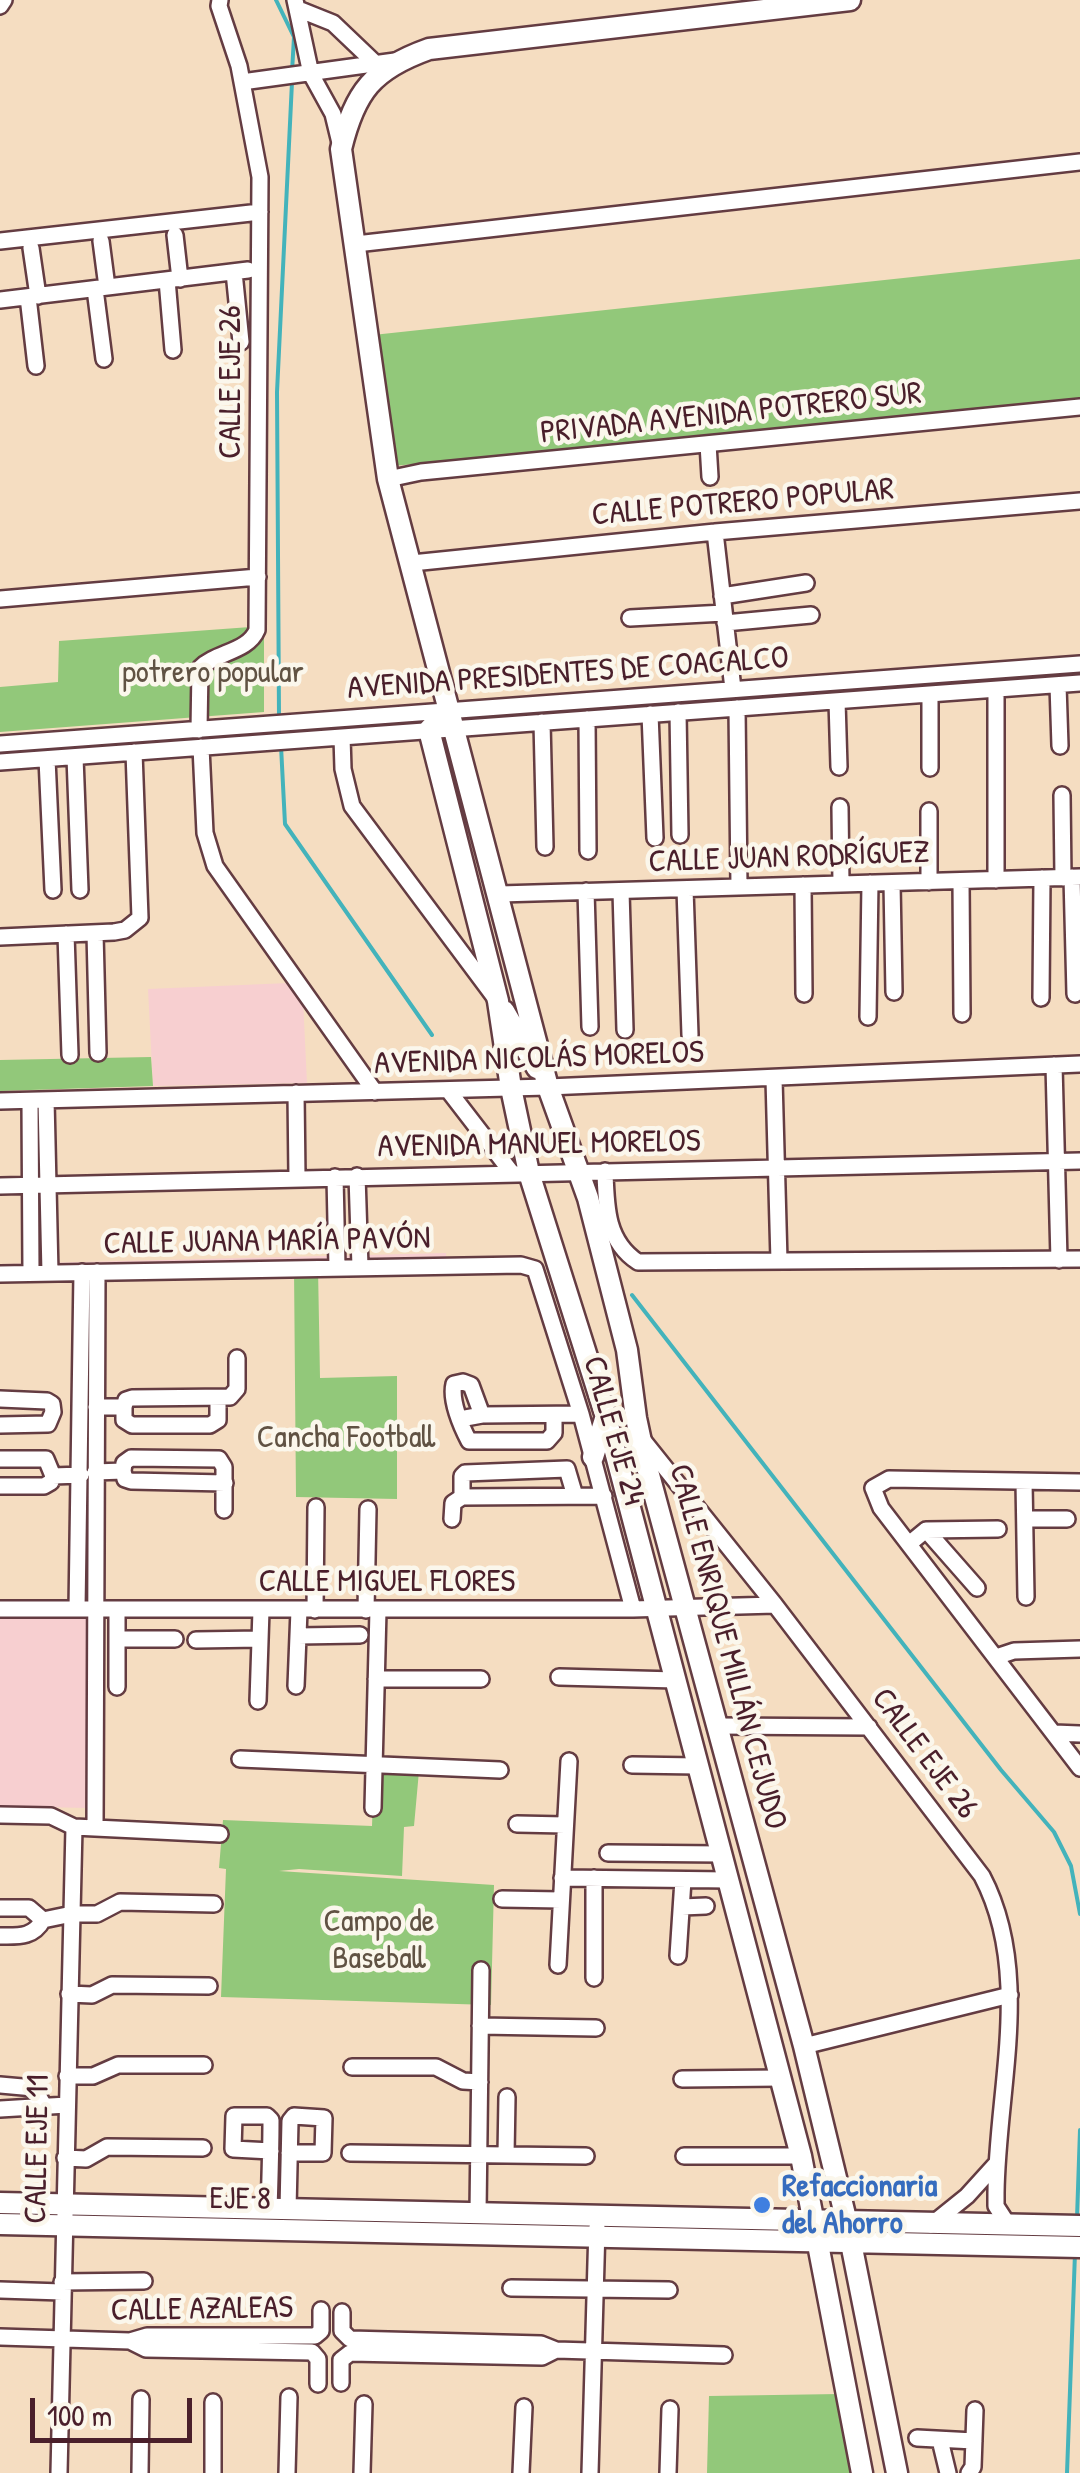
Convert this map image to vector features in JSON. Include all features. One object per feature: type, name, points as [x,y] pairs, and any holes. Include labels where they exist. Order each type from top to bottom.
[{"type":"main road","points":[[548,1087],[388,478],[342,148],[358,99],[373,72],[430,50],[850,0]]},
{"type":"main road","points":[[451,719],[429,730],[498,1001],[548,1087]]},
{"type":"main road","name":"CALLE ENRIQUE MILLÁN CEJUDO","points":[[498,1001],[521,1173],[606,1417],[802,2156],[862,2473]]},
{"type":"main road","name":"CALLE ENRIQUE MILLÁN CEJUDO","points":[[548,1087],[580,1172],[627,1350],[640,1436],[804,2046],[849,2233],[897,2473]]},
{"type":"main road","points":[[593,1457],[606,1417]]},
{"type":"main road","name":"EJE 8","points":[[0,2203],[64,2215],[479,2236],[597,2239],[817,2233]]},
{"type":"main road","name":"EJE 8","points":[[0,2224],[64,2215],[279,2209],[597,2217],[817,2233]]},
{"type":"main road","points":[[849,2233],[931,2225],[1009,2226],[1080,2247]]},
{"type":"main road","points":[[817,2233],[1050,2236],[1080,2226]]},
{"type":"street","points":[[0,6],[4,0]]},
{"type":"street","name":"CALLE EJE 26","points":[[199,730],[200,668],[254,637],[258,577],[260,177],[250,81],[220,3]]},
{"type":"street","points":[[296,4],[333,23],[373,72]]},
{"type":"street","points":[[296,4],[309,74],[334,114],[342,148]]},
{"type":"street","points":[[250,81],[373,72]]},
{"type":"street","points":[[356,244],[1080,162]]},
{"type":"street","points":[[0,241],[260,212]]},
{"type":"street","points":[[173,350],[175,235]]},
{"type":"street","points":[[101,242],[104,359]]},
{"type":"street","points":[[31,248],[36,366]]},
{"type":"street","points":[[0,300],[241,272],[241,342]]},
{"type":"street","name":"PRIVADA AVENIDA POTRERO SUR","points":[[388,478],[1080,407]]},
{"type":"street","points":[[708,444],[710,477]]},
{"type":"street","name":"CALLE POTRERO POPULAR","points":[[412,563],[1080,501]]},
{"type":"street","points":[[715,532],[734,689]]},
{"type":"street","points":[[0,599],[258,577]]},
{"type":"street","points":[[724,611],[806,583]]},
{"type":"street","points":[[630,618],[724,611],[810,615]]},
{"type":"street","name":"AVENIDA PRESIDENTES DE COACALCO","points":[[451,719],[626,697],[1080,664]]},
{"type":"street","points":[[900,677],[901,696]]},
{"type":"street","name":"AVENIDA PRESIDENTES DE COACALCO","points":[[0,744],[316,721],[542,722],[1080,684]]},
{"type":"street","points":[[1058,685],[1060,746]]},
{"type":"street","points":[[996,690],[996,880]]},
{"type":"street","points":[[930,694],[930,768]]},
{"type":"street","points":[[626,697],[628,716]]},
{"type":"street","points":[[837,701],[838,766]]},
{"type":"street","points":[[737,708],[739,887]]},
{"type":"street","points":[[678,712],[680,835]]},
{"type":"street","points":[[650,714],[655,838]]},
{"type":"street","points":[[587,719],[588,851]]},
{"type":"street","points":[[542,722],[545,848]]},
{"type":"street","name":"AVENIDA PRESIDENTES DE COACALCO","points":[[0,762],[429,730]]},
{"type":"street","points":[[115,736],[116,754]]},
{"type":"street","points":[[342,737],[344,779],[352,806],[498,1001]]},
{"type":"street","points":[[201,747],[204,833],[215,866],[375,1092]]},
{"type":"street","points":[[0,937],[125,930],[140,918],[134,752]]},
{"type":"street","points":[[75,756],[80,890]]},
{"type":"street","points":[[48,758],[53,890]]},
{"type":"street","points":[[1062,795],[1072,877],[1075,994]]},
{"type":"street","points":[[840,807],[841,884]]},
{"type":"street","points":[[929,882],[930,811]]},
{"type":"street","name":"CALLE JUAN RODRÍGUEZ","points":[[500,894],[1072,877]]},
{"type":"street","points":[[1041,998],[1042,878]]},
{"type":"street","points":[[961,880],[962,1014]]},
{"type":"street","points":[[892,882],[894,992]]},
{"type":"street","points":[[868,1016],[870,883]]},
{"type":"street","points":[[803,885],[804,994]]},
{"type":"street","points":[[685,889],[690,1034]]},
{"type":"street","points":[[622,890],[624,1030]]},
{"type":"street","points":[[586,892],[590,1027]]},
{"type":"street","points":[[95,932],[98,1052]]},
{"type":"street","points":[[66,934],[70,1054]]},
{"type":"street","name":"AVENIDA NICOLÁS MORELOS","points":[[0,1101],[774,1080],[1080,1064]]},
{"type":"street","points":[[1054,1065],[1060,1260]]},
{"type":"street","points":[[774,1080],[780,1261]]},
{"type":"street","points":[[448,1090],[521,1173]]},
{"type":"street","points":[[296,1093],[297,1178]]},
{"type":"street","points":[[38,1101],[48,1185],[50,1273]]},
{"type":"street","points":[[31,1273],[30,1185],[38,1101]]},
{"type":"street","name":"AVENIDA MANUEL MORELOS","points":[[0,1186],[1080,1161]]},
{"type":"street","points":[[605,1170],[610,1224],[616,1241],[638,1262],[1080,1260]]},
{"type":"street","points":[[357,1176],[360,1267]]},
{"type":"street","points":[[335,1177],[336,1268]]},
{"type":"street","name":"CALLE JUANA MARÍA PAVÓN","points":[[0,1274],[360,1267],[535,1269]]},
{"type":"street","name":"CALLE EJE 24","points":[[535,1269],[581,1414],[633,1609]]},
{"type":"street","points":[[90,1272],[88,1474],[94,1609],[94,1828]]},
{"type":"street","points":[[218,1398],[218,1420],[210,1425],[128,1424],[124,1420],[126,1400],[132,1398],[218,1398],[236,1393],[237,1358]]},
{"type":"street","points":[[482,1416],[471,1385],[463,1382],[452,1387],[470,1441],[546,1441],[554,1434],[554,1415]]},
{"type":"street","points":[[0,1399],[47,1400],[54,1412],[48,1424],[0,1424]]},
{"type":"street","points":[[54,1412],[124,1407]]},
{"type":"street","points":[[460,1418],[581,1414]]},
{"type":"street","name":"CALLE EJE 26","points":[[640,1436],[775,1605],[990,1891],[1008,1956],[1010,1994],[996,2206],[1009,2226]]},
{"type":"street","points":[[0,1459],[46,1458],[53,1476],[44,1486],[0,1486]]},
{"type":"street","points":[[224,1483],[131,1481],[123,1472],[124,1463],[131,1458],[216,1458],[224,1463],[224,1483],[224,1510]]},
{"type":"street","points":[[462,1496],[462,1476],[466,1473],[567,1469],[575,1496]]},
{"type":"street","points":[[53,1476],[123,1472]]},
{"type":"street","points":[[77,1609],[88,1474]]},
{"type":"street","points":[[1080,1482],[889,1479],[873,1488],[880,1508],[1080,1768]]},
{"type":"street","points":[[1024,1482],[1026,1597]]},
{"type":"street","points":[[452,1519],[453,1502],[462,1496],[604,1496]]},
{"type":"street","points":[[296,1686],[298,1636],[307,1610],[316,1507]]},
{"type":"street","points":[[368,1509],[376,1679],[372,1808]]},
{"type":"street","points":[[1025,1519],[1067,1519]]},
{"type":"street","points":[[909,1544],[926,1530],[998,1529]]},
{"type":"street","points":[[926,1530],[977,1588]]},
{"type":"street","name":"CALLE MIGUEL FLORES","points":[[0,1609],[633,1609],[775,1605]]},
{"type":"street","points":[[116,1687],[117,1609]]},
{"type":"street","points":[[258,1701],[260,1610]]},
{"type":"street","points":[[298,1636],[360,1635]]},
{"type":"street","points":[[117,1638],[175,1639]]},
{"type":"street","points":[[196,1640],[260,1639]]},
{"type":"street","points":[[996,1657],[1014,1651],[1080,1650]]},
{"type":"street","points":[[559,1678],[676,1680]]},
{"type":"street","points":[[376,1679],[481,1679]]},
{"type":"street","points":[[717,1726],[868,1727]]},
{"type":"street","points":[[1054,1733],[1080,1734]]},
{"type":"street","points":[[240,1758],[500,1770]]},
{"type":"street","points":[[558,1966],[568,1761]]},
{"type":"street","points":[[632,1765],[698,1766]]},
{"type":"street","points":[[0,1815],[51,1816],[74,1826],[94,1828],[220,1834]]},
{"type":"street","points":[[518,1824],[565,1825]]},
{"type":"street","name":"CALLE EJE 11","points":[[59,2473],[74,1826]]},
{"type":"street","points":[[608,1853],[722,1854]]},
{"type":"street","points":[[562,1878],[729,1880]]},
{"type":"street","points":[[594,1878],[594,1978]]},
{"type":"street","points":[[678,1956],[683,1880]]},
{"type":"street","points":[[502,1899],[561,1900]]},
{"type":"street","points":[[0,1936],[32,1933],[44,1920],[97,1914],[120,1902],[214,1904]]},
{"type":"street","points":[[682,1906],[706,1906]]},
{"type":"street","points":[[0,1908],[29,1908],[44,1920]]},
{"type":"street","points":[[478,2214],[481,1970]]},
{"type":"street","points":[[70,1994],[92,1995],[112,1985],[209,1986]]},
{"type":"street","points":[[804,2046],[1010,1994]]},
{"type":"street","points":[[480,2026],[596,2028]]},
{"type":"street","points":[[67,2076],[93,2076],[118,2065],[204,2066]]},
{"type":"street","points":[[352,2067],[436,2067],[462,2080],[480,2082]]},
{"type":"street","points":[[682,2079],[781,2078]]},
{"type":"street","points":[[0,2085],[34,2088],[43,2104]]},
{"type":"street","points":[[506,2156],[507,2097]]},
{"type":"street","points":[[0,2109],[66,2105]]},
{"type":"street","points":[[271,2151],[237,2151],[232,2146],[234,2116],[270,2116],[279,2209]]},
{"type":"street","points":[[279,2209],[292,2118],[324,2118],[324,2150],[320,2154],[290,2153]]},
{"type":"street","points":[[65,2158],[86,2159],[108,2147],[203,2148]]},
{"type":"street","points":[[350,2153],[586,2156]]},
{"type":"street","points":[[684,2156],[802,2156]]},
{"type":"street","points":[[931,2225],[967,2196],[996,2164]]},
{"type":"street","points":[[590,2473],[597,2217]]},
{"type":"street","points":[[0,2290],[144,2281]]},
{"type":"street","points":[[511,2288],[669,2290]]},
{"type":"street","name":"CALLE AZALEAS","points":[[0,2337],[130,2341],[147,2336],[315,2336],[321,2331],[321,2310]]},
{"type":"street","points":[[342,2312],[342,2331],[350,2339],[541,2344],[556,2350],[724,2355]]},
{"type":"street","points":[[130,2341],[146,2349],[312,2352],[318,2358],[318,2384]]},
{"type":"street","points":[[341,2383],[341,2360],[350,2352],[542,2357],[556,2350]]},
{"type":"street","points":[[287,2473],[289,2397]]},
{"type":"street","points":[[140,2473],[141,2399]]},
{"type":"street","points":[[212,2473],[214,2402]]},
{"type":"street","points":[[362,2473],[364,2404]]},
{"type":"street","points":[[521,2473],[524,2407]]},
{"type":"street","points":[[668,2473],[670,2409]]},
{"type":"street","points":[[969,2473],[973,2467],[975,2410]]},
{"type":"street","points":[[917,2438],[974,2441]]},
{"type":"street","points":[[940,2440],[948,2473]]},
{"type":"shaded area","points":[[289,983],[303,999],[307,1083],[153,1086],[148,989]]},
{"type":"shaded area","points":[[446,1253],[447,1276],[0,1283],[0,1264]]},
{"type":"shaded area","points":[[89,1614],[85,1808],[0,1806],[0,1616]]},
{"type":"green space","points":[[1080,259],[1080,402],[393,466],[373,335]]},
{"type":"green space","name":"potrero popular","points":[[264,626],[264,712],[0,732],[0,687],[58,682],[59,641]]},
{"type":"green space","points":[[151,1057],[153,1086],[0,1091],[0,1060]]},
{"type":"green space","name":"Cancha Football","points":[[294,1268],[318,1268],[320,1378],[397,1376],[397,1499],[296,1497]]},
{"type":"green space","name":"Campo de Baseball","points":[[374,1770],[419,1771],[414,1826],[404,1827],[402,1876],[279,1871],[494,1885],[491,2005],[221,1997],[226,1869],[219,1868],[223,1820],[372,1826]]},
{"type":"green space","points":[[839,2394],[852,2473],[707,2473],[709,2396]]},
{"type":"waterway","points":[[276,0],[294,37],[292,72]]},
{"type":"waterway","points":[[279,717],[277,392],[292,82]]},
{"type":"waterway","points":[[281,746],[285,824],[432,1035]]},
{"type":"waterway","points":[[632,1295],[1001,1770],[1054,1832],[1071,1866],[1080,1914]]},
{"type":"waterway","points":[[1077,2218],[1080,2130]]},
{"type":"waterway","points":[[1067,2473],[1075,2253]]},
{"type":"place","name":"Refaccionaria del Ahorro","points":[[762,2205]]}]
